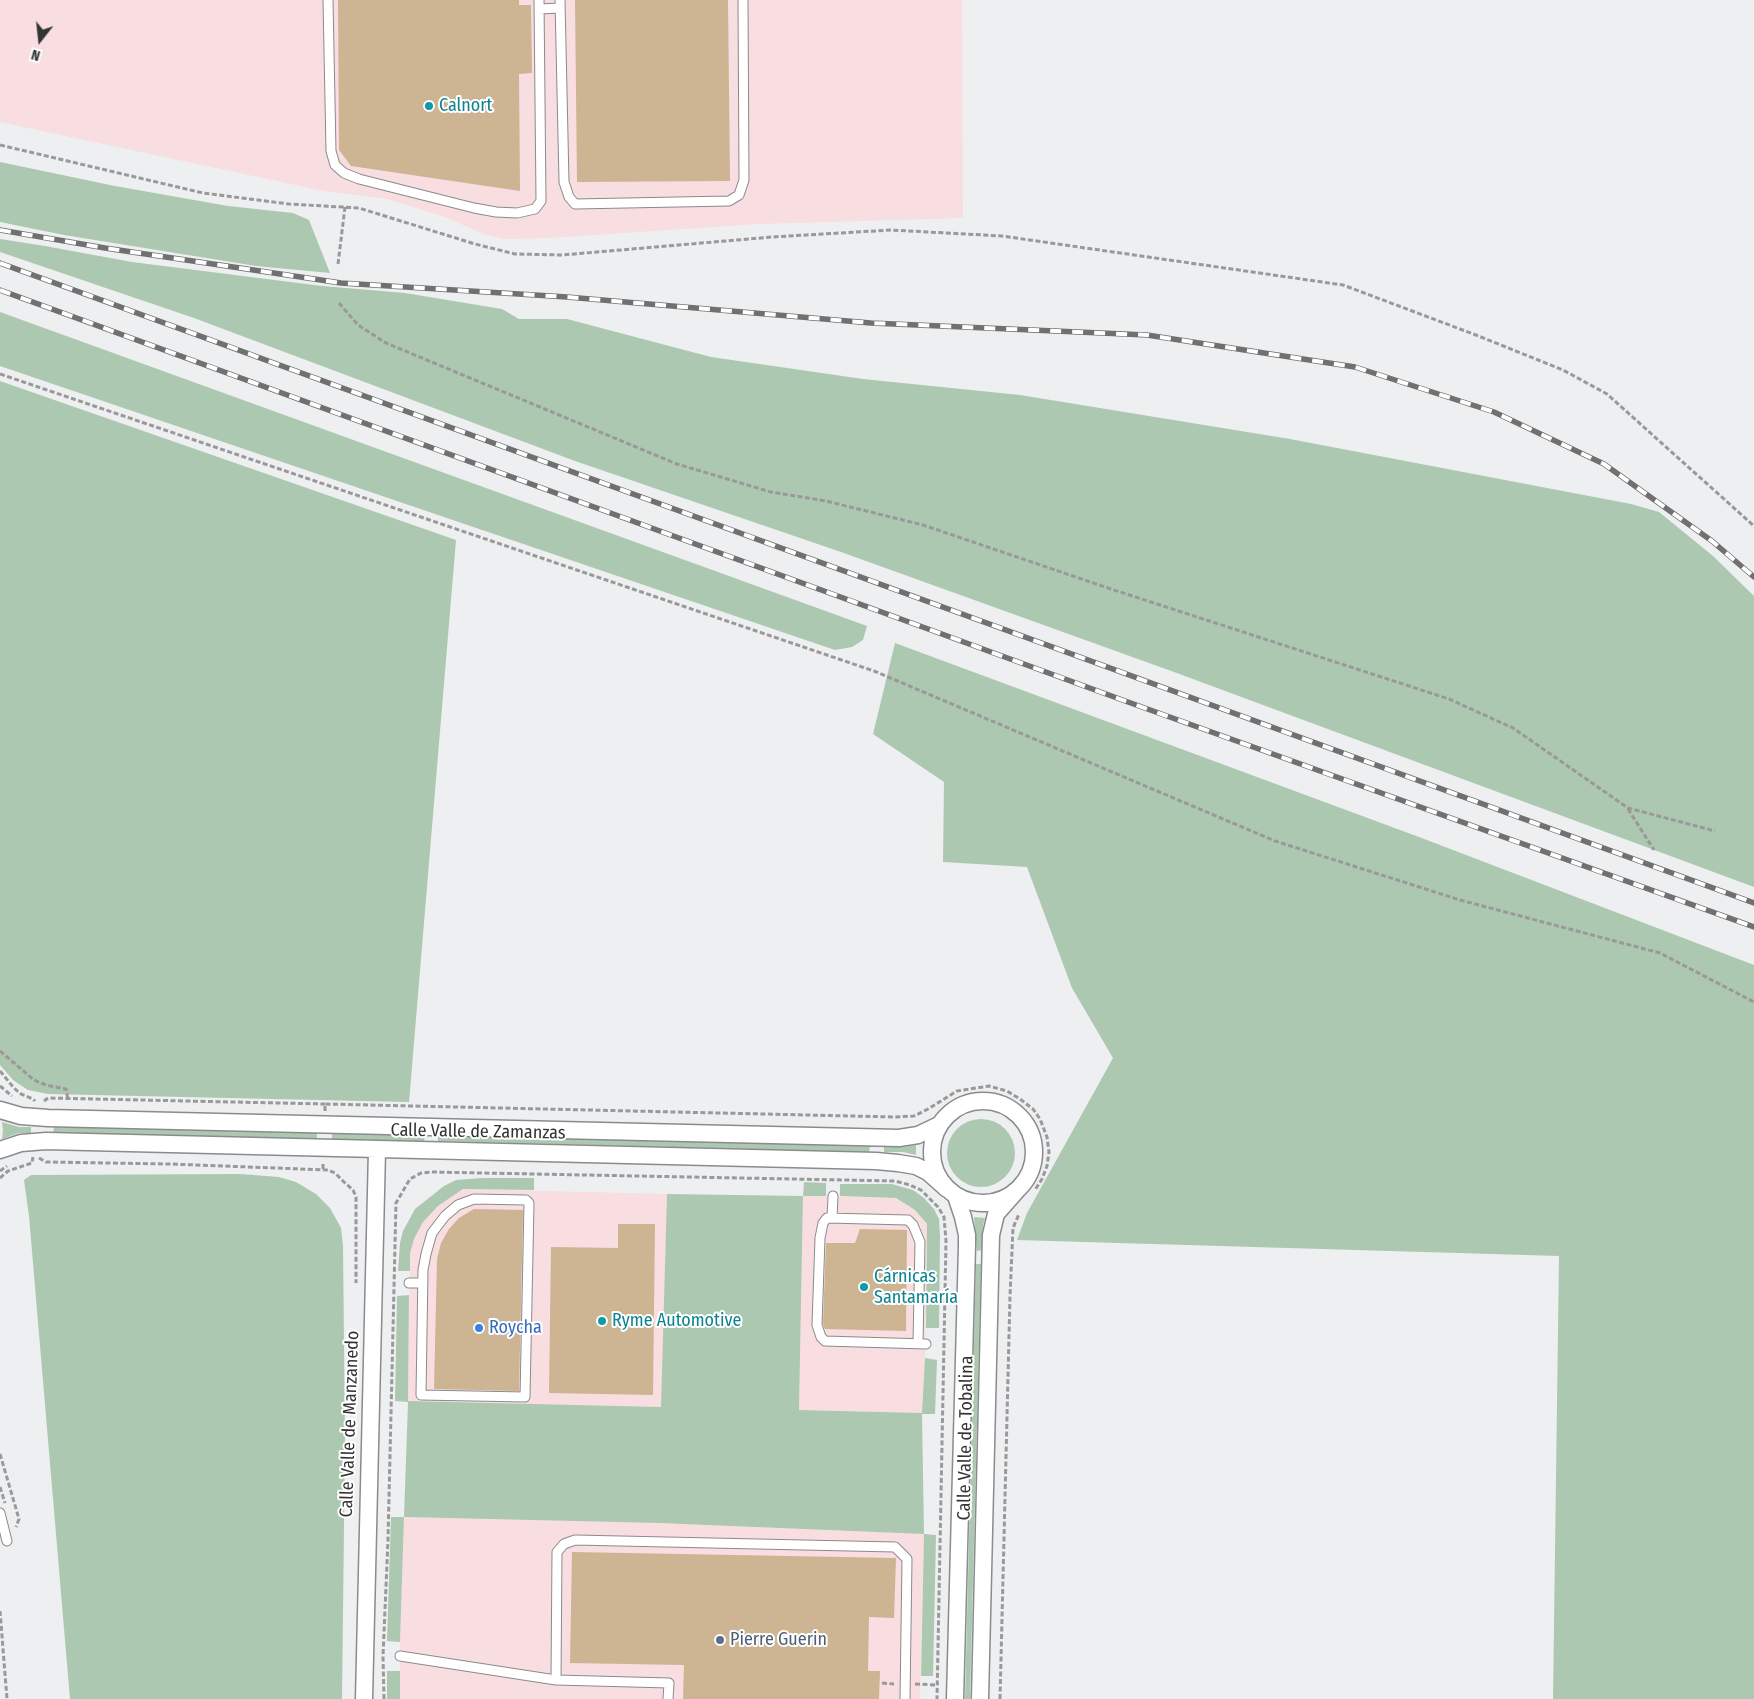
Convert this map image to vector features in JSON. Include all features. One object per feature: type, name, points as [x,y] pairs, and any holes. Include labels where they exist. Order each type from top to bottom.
[{"type":"street","points":[[986,1101],[994,1102],[1013,1110],[1020,1117],[1029,1129],[1034,1154],[1032,1167],[1027,1179],[1019,1188],[1010,1196],[983,1204],[966,1201],[952,1193],[935,1172],[932,1160],[932,1145],[939,1125],[952,1111],[970,1102],[986,1101]]},
{"type":"street","name":"Calle Valle de Zamanzas","points":[[0,1110],[20,1116],[48,1118],[899,1138],[918,1135],[939,1125]]},
{"type":"street","name":"Calle Valle de Zamanzas","points":[[0,1150],[21,1143],[40,1141],[898,1163],[916,1166],[928,1172],[952,1193]]},
{"type":"street","name":"Calle Valle de Manzanedo","points":[[364,1699],[377,1150]]},
{"type":"street","name":"Calle Valle de Tobalina","points":[[980,1699],[991,1236],[996,1214],[1019,1188]]},
{"type":"street","name":"Calle Valle de Tobalina","points":[[952,1193],[963,1217],[967,1234],[955,1699]]},
{"type":"lane","points":[[328,0],[331,151],[335,165],[344,173],[359,179],[474,208],[517,213],[535,209],[541,201],[539,4],[560,4],[564,182],[569,197],[575,204],[729,201],[739,195],[744,180],[743,0]]},
{"type":"lane","points":[[832,1218],[833,1196]]},
{"type":"lane","points":[[474,1199],[526,1200],[529,1203],[525,1397],[421,1395],[423,1283],[426,1254],[432,1233],[445,1216],[458,1205],[474,1199]]},
{"type":"lane","points":[[827,1218],[832,1218],[908,1220],[916,1229],[920,1242],[922,1344],[825,1341],[821,1337],[817,1325],[820,1238],[824,1223],[827,1218]]},
{"type":"lane","points":[[409,1283],[423,1283]]},
{"type":"lane","points":[[0,1513],[6,1537]]},
{"type":"lane","points":[[556,1680],[557,1552],[564,1544],[575,1540],[895,1547],[907,1559],[905,1699]]},
{"type":"lane","points":[[400,1656],[556,1680],[669,1683],[668,1699]]},
{"type":"path","points":[[0,146],[203,193],[289,204],[359,208],[475,244],[515,254],[562,254],[772,237],[891,230],[1002,236],[1343,285],[1563,370],[1607,394],[1754,526]]},
{"type":"path","points":[[338,264],[345,207]]},
{"type":"path","points":[[339,302],[358,325],[386,343],[677,464],[771,492],[826,501],[923,525],[1449,699],[1512,728],[1628,808],[1716,831]]},
{"type":"path","points":[[0,374],[874,671],[1275,841],[1460,900],[1660,953],[1754,1002]]},
{"type":"path","points":[[1628,808],[1654,850]]},
{"type":"path","points":[[0,1050],[34,1080],[46,1085],[66,1089],[68,1098]]},
{"type":"path","points":[[48,1098],[325,1104]]},
{"type":"path","points":[[28,1159],[39,1158],[46,1162],[170,1164],[328,1170],[335,1173],[353,1190],[356,1197],[356,1289]]},
{"type":"path","points":[[0,1171],[11,1164]]},
{"type":"path","points":[[384,1699],[383,1656],[388,1540],[396,1203],[410,1179],[422,1172],[894,1181],[921,1190],[930,1198],[944,1217],[946,1241],[936,1699]]},
{"type":"path","points":[[0,1454],[18,1519],[18,1524],[6,1537]]},
{"type":"path","points":[[0,1611],[8,1699]]},
{"type":"path","points":[[921,1684],[937,1686]]},
{"type":"shaded area","points":[[0,0],[962,0],[963,218],[758,224],[549,238],[505,239],[486,235],[442,216],[387,199],[324,191],[0,122]]},
{"type":"shaded area","points":[[463,1189],[667,1194],[662,1407],[408,1401],[410,1253],[414,1239],[423,1222],[438,1206]]},
{"type":"shaded area","points":[[803,1196],[896,1198],[915,1210],[927,1225],[925,1358],[922,1413],[799,1410]]},
{"type":"shaded area","points":[[404,1517],[659,1523],[924,1534],[920,1699],[400,1699]]},
{"type":"green space","points":[[0,162],[115,186],[228,206],[293,213],[309,220],[330,273],[256,266],[64,235],[0,222]]},
{"type":"green space","points":[[0,239],[132,262],[322,286],[405,293],[502,309],[519,319],[567,319],[711,357],[863,379],[1020,395],[1290,439],[1631,504],[1659,512],[1713,556],[1754,596],[1754,887],[1174,672],[841,552],[575,461],[194,318],[0,252]]},
{"type":"green space","points":[[0,312],[867,626],[863,640],[852,647],[835,650],[0,366]]},
{"type":"green space","points":[[0,381],[456,540],[409,1102],[48,1094],[28,1090],[13,1080],[0,1065]]},
{"type":"green space","points":[[895,643],[1419,837],[1754,965],[1754,1699],[1553,1699],[1559,1256],[1017,1240],[1027,1213],[1113,1058],[1072,988],[1027,867],[943,862],[944,782],[873,734]]},
{"type":"green space","points":[[981,1119],[994,1122],[1005,1129],[1012,1140],[1015,1153],[1012,1166],[1005,1177],[994,1184],[981,1187],[968,1184],[957,1177],[950,1166],[947,1153],[950,1140],[957,1129],[968,1122]]},
{"type":"green space","points":[[2,1122],[19,1127],[31,1127],[31,1133],[19,1133],[2,1139]]},
{"type":"green space","points":[[54,1127],[317,1133],[317,1139],[53,1133]]},
{"type":"green space","points":[[332,1133],[425,1135],[424,1141],[332,1139]]},
{"type":"green space","points":[[438,1135],[870,1146],[869,1152],[438,1141]]},
{"type":"green space","points":[[916,1145],[916,1155],[903,1152],[884,1152],[884,1146],[903,1147]]},
{"type":"green space","points":[[240,1174],[279,1177],[296,1182],[316,1194],[330,1208],[341,1228],[343,1246],[345,1439],[342,1699],[70,1699],[29,1216],[24,1180],[31,1175]]},
{"type":"green space","points":[[534,1178],[534,1190],[463,1189],[438,1206],[423,1222],[414,1239],[410,1253],[410,1271],[398,1271],[403,1231],[415,1209],[444,1186],[456,1180]]},
{"type":"green space","points":[[804,1182],[826,1183],[826,1196],[803,1196]]},
{"type":"green space","points":[[840,1184],[892,1184],[913,1190],[934,1209],[939,1219],[940,1236],[939,1328],[926,1328],[927,1224],[915,1210],[896,1198],[840,1196]]},
{"type":"green space","points":[[667,1194],[803,1196],[799,1410],[922,1413],[925,1358],[937,1360],[935,1414],[922,1414],[924,1534],[659,1523],[404,1517],[408,1402],[395,1401],[397,1296],[409,1295],[408,1401],[661,1407]]},
{"type":"green space","points":[[974,1217],[985,1218],[982,1250],[977,1251]]},
{"type":"green space","points":[[976,1264],[981,1264],[970,1699],[965,1699]]},
{"type":"green space","points":[[391,1517],[404,1517],[400,1642],[387,1641]]},
{"type":"green space","points":[[924,1534],[936,1535],[933,1676],[921,1676]]},
{"type":"green space","points":[[387,1671],[400,1671],[400,1699],[387,1699]]},
{"type":"building","name":"Calnort","points":[[338,0],[519,0],[519,5],[531,5],[532,73],[519,74],[520,191],[351,166],[339,150]]},
{"type":"building","points":[[575,0],[728,0],[730,181],[577,182]]},
{"type":"building","name":"Roycha","points":[[474,1209],[523,1210],[519,1391],[434,1389],[437,1259],[441,1243],[449,1229],[459,1218]]},
{"type":"building","name":"Ryme Automotive","points":[[618,1224],[655,1224],[653,1395],[549,1393],[551,1247],[618,1248]]},
{"type":"building","name":"Cárnicas Santamaría","points":[[860,1229],[907,1230],[906,1331],[825,1329],[823,1324],[826,1243],[855,1243]]},
{"type":"building","name":"Pierre Guerin","points":[[572,1552],[896,1558],[894,1618],[869,1617],[868,1671],[880,1671],[879,1699],[683,1699],[684,1665],[570,1663]]},
{"type":"railway","points":[[0,230],[105,248],[341,283],[567,297],[871,323],[1147,335],[1355,367],[1494,412],[1604,464],[1712,541],[1754,577]]},
{"type":"railway","points":[[0,263],[1754,903]]},
{"type":"railway","points":[[0,290],[1128,702],[1754,927]]},
{"type":"place","name":"Calnort","points":[[429,106]]},
{"type":"place","name":"Cárnicas Santamaría","points":[[864,1287]]},
{"type":"place","name":"Ryme Automotive","points":[[602,1321]]},
{"type":"place","name":"Roycha","points":[[479,1328]]},
{"type":"place","name":"Pierre Guerin","points":[[720,1640]]}]
